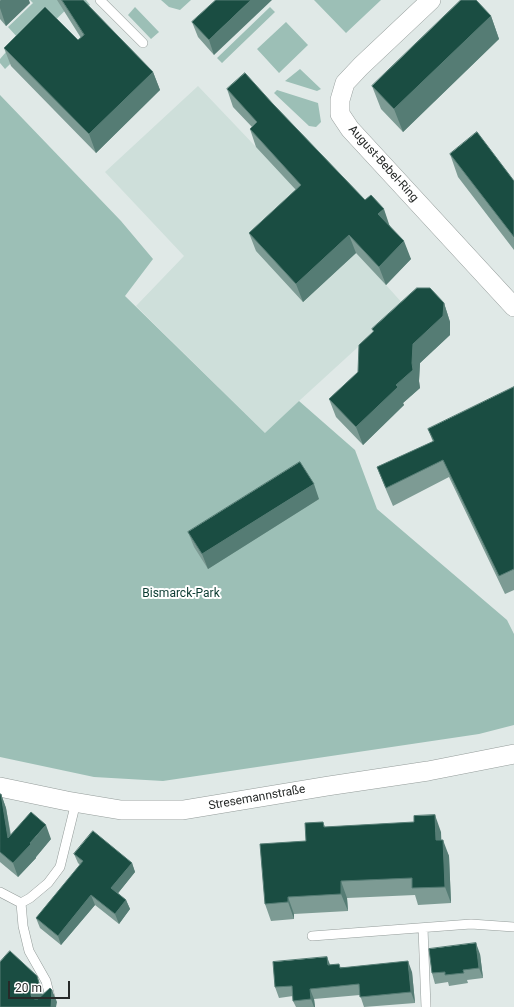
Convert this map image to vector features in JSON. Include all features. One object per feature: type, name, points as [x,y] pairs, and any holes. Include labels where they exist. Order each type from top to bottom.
[{"type":"street","name":"August-Bebel-Ring","points":[[431,0],[345,83],[340,100],[340,114],[350,129],[514,307]]},
{"type":"street","name":"Stresemannstraße","points":[[0,787],[121,810],[183,810],[428,771],[514,754]]},
{"type":"lane","points":[[100,0],[143,43]]},
{"type":"lane","points":[[21,903],[30,898],[48,883],[60,867],[76,802]]},
{"type":"lane","points":[[0,892],[21,903]]},
{"type":"lane","points":[[21,903],[23,926],[29,951],[46,981],[50,997],[41,1006]]},
{"type":"lane","points":[[312,936],[471,924],[514,927]]},
{"type":"lane","points":[[423,928],[426,1007]]},
{"type":"shaded area","points":[[198,86],[256,147],[385,232],[411,259],[386,285],[404,305],[299,401],[266,434],[136,306],[184,256],[105,172]]},
{"type":"green space","points":[[30,0],[86,0],[90,5],[84,10],[75,1],[5,69],[0,63],[0,59],[18,38],[8,27],[33,3]]},
{"type":"green space","points":[[161,0],[191,0],[180,10],[169,7]]},
{"type":"green space","points":[[314,0],[381,0],[346,33]]},
{"type":"green space","points":[[135,7],[159,32],[151,39],[128,15]]},
{"type":"green space","points":[[270,7],[275,12],[222,63],[217,58]]},
{"type":"green space","points":[[286,22],[308,45],[279,73],[257,49]]},
{"type":"green space","points":[[300,69],[321,89],[317,91],[285,81]]},
{"type":"green space","points":[[277,90],[318,103],[321,122],[316,127],[309,126],[274,93]]},
{"type":"green space","name":"Bismarck-Park","points":[[0,95],[121,221],[153,259],[125,296],[265,433],[299,401],[355,450],[377,509],[507,620],[514,634],[514,725],[479,734],[163,781],[94,777],[0,757]]},
{"type":"building","points":[[62,0],[83,0],[153,72],[89,134],[4,48],[45,7],[78,40],[84,35]]},
{"type":"building","points":[[216,0],[251,0],[209,40],[192,22]]},
{"type":"building","points":[[461,0],[476,0],[491,16],[394,109],[372,86]]},
{"type":"building","points":[[245,73],[365,200],[371,195],[384,209],[378,214],[404,241],[379,267],[349,235],[296,284],[249,233],[301,185],[250,129],[257,122],[227,89]]},
{"type":"building","points":[[477,132],[514,181],[514,237],[450,154]]},
{"type":"building","points":[[417,288],[430,288],[444,303],[443,316],[413,344],[413,370],[396,385],[398,387],[356,427],[329,399],[358,372],[359,345],[374,331],[372,329]]},
{"type":"building","points":[[514,387],[514,569],[499,576],[443,460],[386,488],[377,467],[434,441],[428,429]]},
{"type":"building","points":[[300,462],[314,484],[202,554],[188,532]]},
{"type":"building","points":[[0,794],[8,838],[31,812],[46,825],[13,863],[0,852]]},
{"type":"building","points":[[435,815],[436,840],[443,840],[445,887],[412,888],[412,878],[341,881],[341,894],[288,897],[288,902],[265,904],[260,844],[306,841],[305,823],[323,822],[324,827],[414,822],[414,816]]},
{"type":"building","points":[[93,831],[132,863],[111,888],[126,900],[115,914],[91,895],[58,936],[36,918],[83,861],[74,854]]},
{"type":"building","points":[[476,943],[479,968],[463,970],[464,973],[445,975],[445,972],[432,973],[429,949]]},
{"type":"building","points":[[10,951],[37,976],[39,983],[31,992],[32,998],[38,999],[50,988],[52,990],[51,1007],[0,1007],[0,962]]},
{"type":"building","points":[[327,957],[328,965],[339,964],[340,968],[408,961],[411,992],[360,997],[359,984],[310,989],[311,999],[293,1001],[292,986],[275,987],[273,962]]}]
